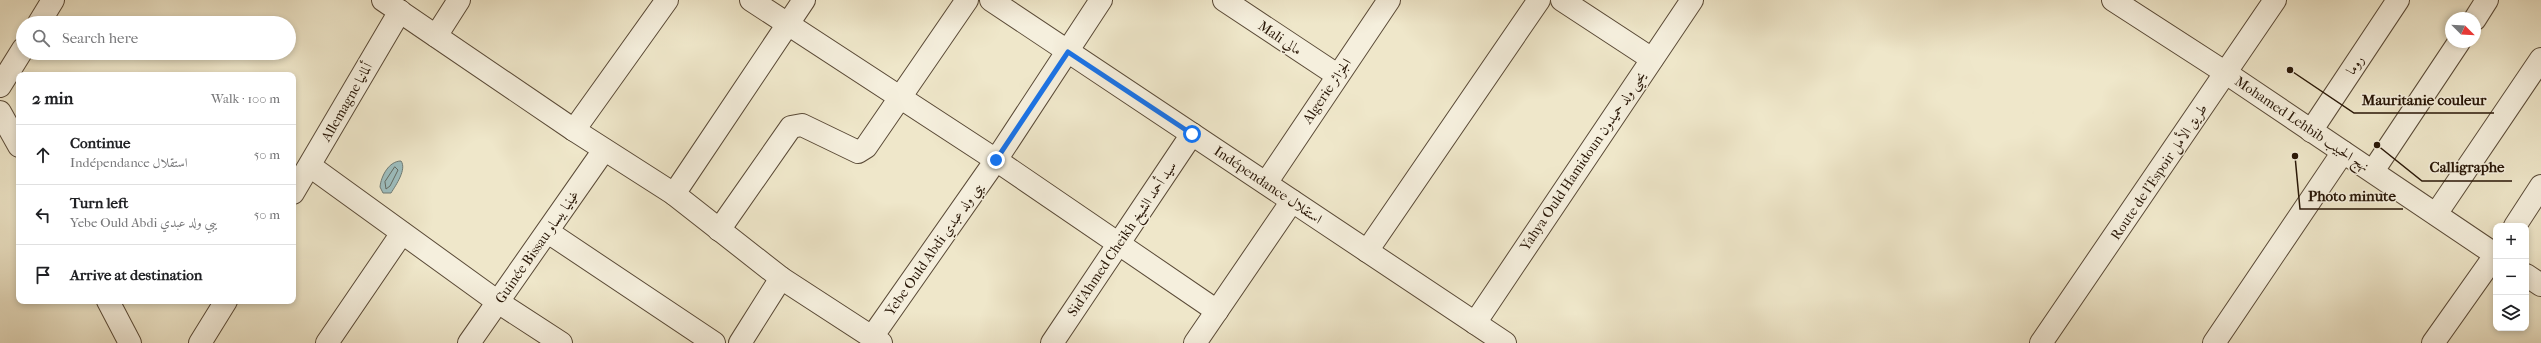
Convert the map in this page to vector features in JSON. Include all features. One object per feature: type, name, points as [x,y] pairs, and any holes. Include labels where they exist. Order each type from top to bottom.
[{"type":"street","points":[[43,16],[53,0]]},
{"type":"street","points":[[436,36],[459,0]]},
{"type":"street","points":[[574,130],[667,0]]},
{"type":"street","points":[[750,0],[996,160],[1217,311]]},
{"type":"street","points":[[674,194],[804,0]]},
{"type":"street","points":[[719,230],[791,127],[802,125],[858,152],[866,147],[967,0]]},
{"type":"street","name":"Indépendance استقلال","points":[[991,0],[1505,343]]},
{"type":"street","name":"Yebe Ould Abdi يبي ولد عبدي","points":[[877,340],[1101,0]]},
{"type":"street","name":"Mali مالي","points":[[1224,0],[1337,75]]},
{"type":"street","name":"Algerie الجزائر","points":[[1266,183],[1337,75],[1389,0]]},
{"type":"street","points":[[1367,251],[1539,0]]},
{"type":"street","points":[[1562,0],[1652,58]]},
{"type":"street","name":"Yahya Ould Hamidoun يحيى ولد حميدون","points":[[1475,323],[1692,0]]},
{"type":"street","name":"Mohamed Lehbib نهج الحبيب","points":[[2115,0],[2373,171],[2493,253]]},
{"type":"street","name":"Route de l’Espoir طريق الأمل","points":[[2041,343],[2276,0]]},
{"type":"street","name":"روما","points":[[2312,131],[2398,0]]},
{"type":"street","points":[[2479,12],[2487,0]]},
{"type":"street","points":[[391,5],[574,130],[674,194],[781,278],[877,340]]},
{"type":"street","name":"Allemagne ألمانيا","points":[[296,188],[310,166],[391,5]]},
{"type":"street","points":[[2373,171],[2455,48]]},
{"type":"street","points":[[2436,214],[2541,59]]},
{"type":"street","points":[[0,86],[16,60]]},
{"type":"street","points":[[0,112],[16,141]]},
{"type":"street","name":"Sid'Ahmed Cheikh سيد أحمد الشيخ","points":[[1052,343],[1120,245],[1192,134]]},
{"type":"street","name":"Guinée Bissau غينيا بيساو","points":[[469,343],[604,150]]},
{"type":"street","points":[[2214,343],[2343,152]]},
{"type":"street","points":[[310,166],[498,302],[561,343]]},
{"type":"street","points":[[2517,223],[2541,186]]},
{"type":"street","points":[[1195,343],[1292,201]]},
{"type":"street","points":[[548,232],[714,343]]},
{"type":"street","points":[[327,343],[402,233]]},
{"type":"street","points":[[2433,343],[2493,259]]},
{"type":"street","points":[[2529,277],[2541,285]]},
{"type":"street","points":[[740,343],[781,278]]},
{"type":"street","points":[[110,304],[130,343]]},
{"type":"street","points":[[200,343],[224,304]]},
{"type":"water","points":[[401,161],[403,168],[398,181],[391,193],[383,193],[380,187],[386,170],[389,166]]},
{"type":"place","name":"Mauritanie couleur","points":[[2290,70]]},
{"type":"place","name":"Calligraphe","points":[[2377,145]]},
{"type":"place","name":"Photo minute","points":[[2295,156]]},
{"type":"route","points":[[996,160],[1068,52],[1192,134]]}]
